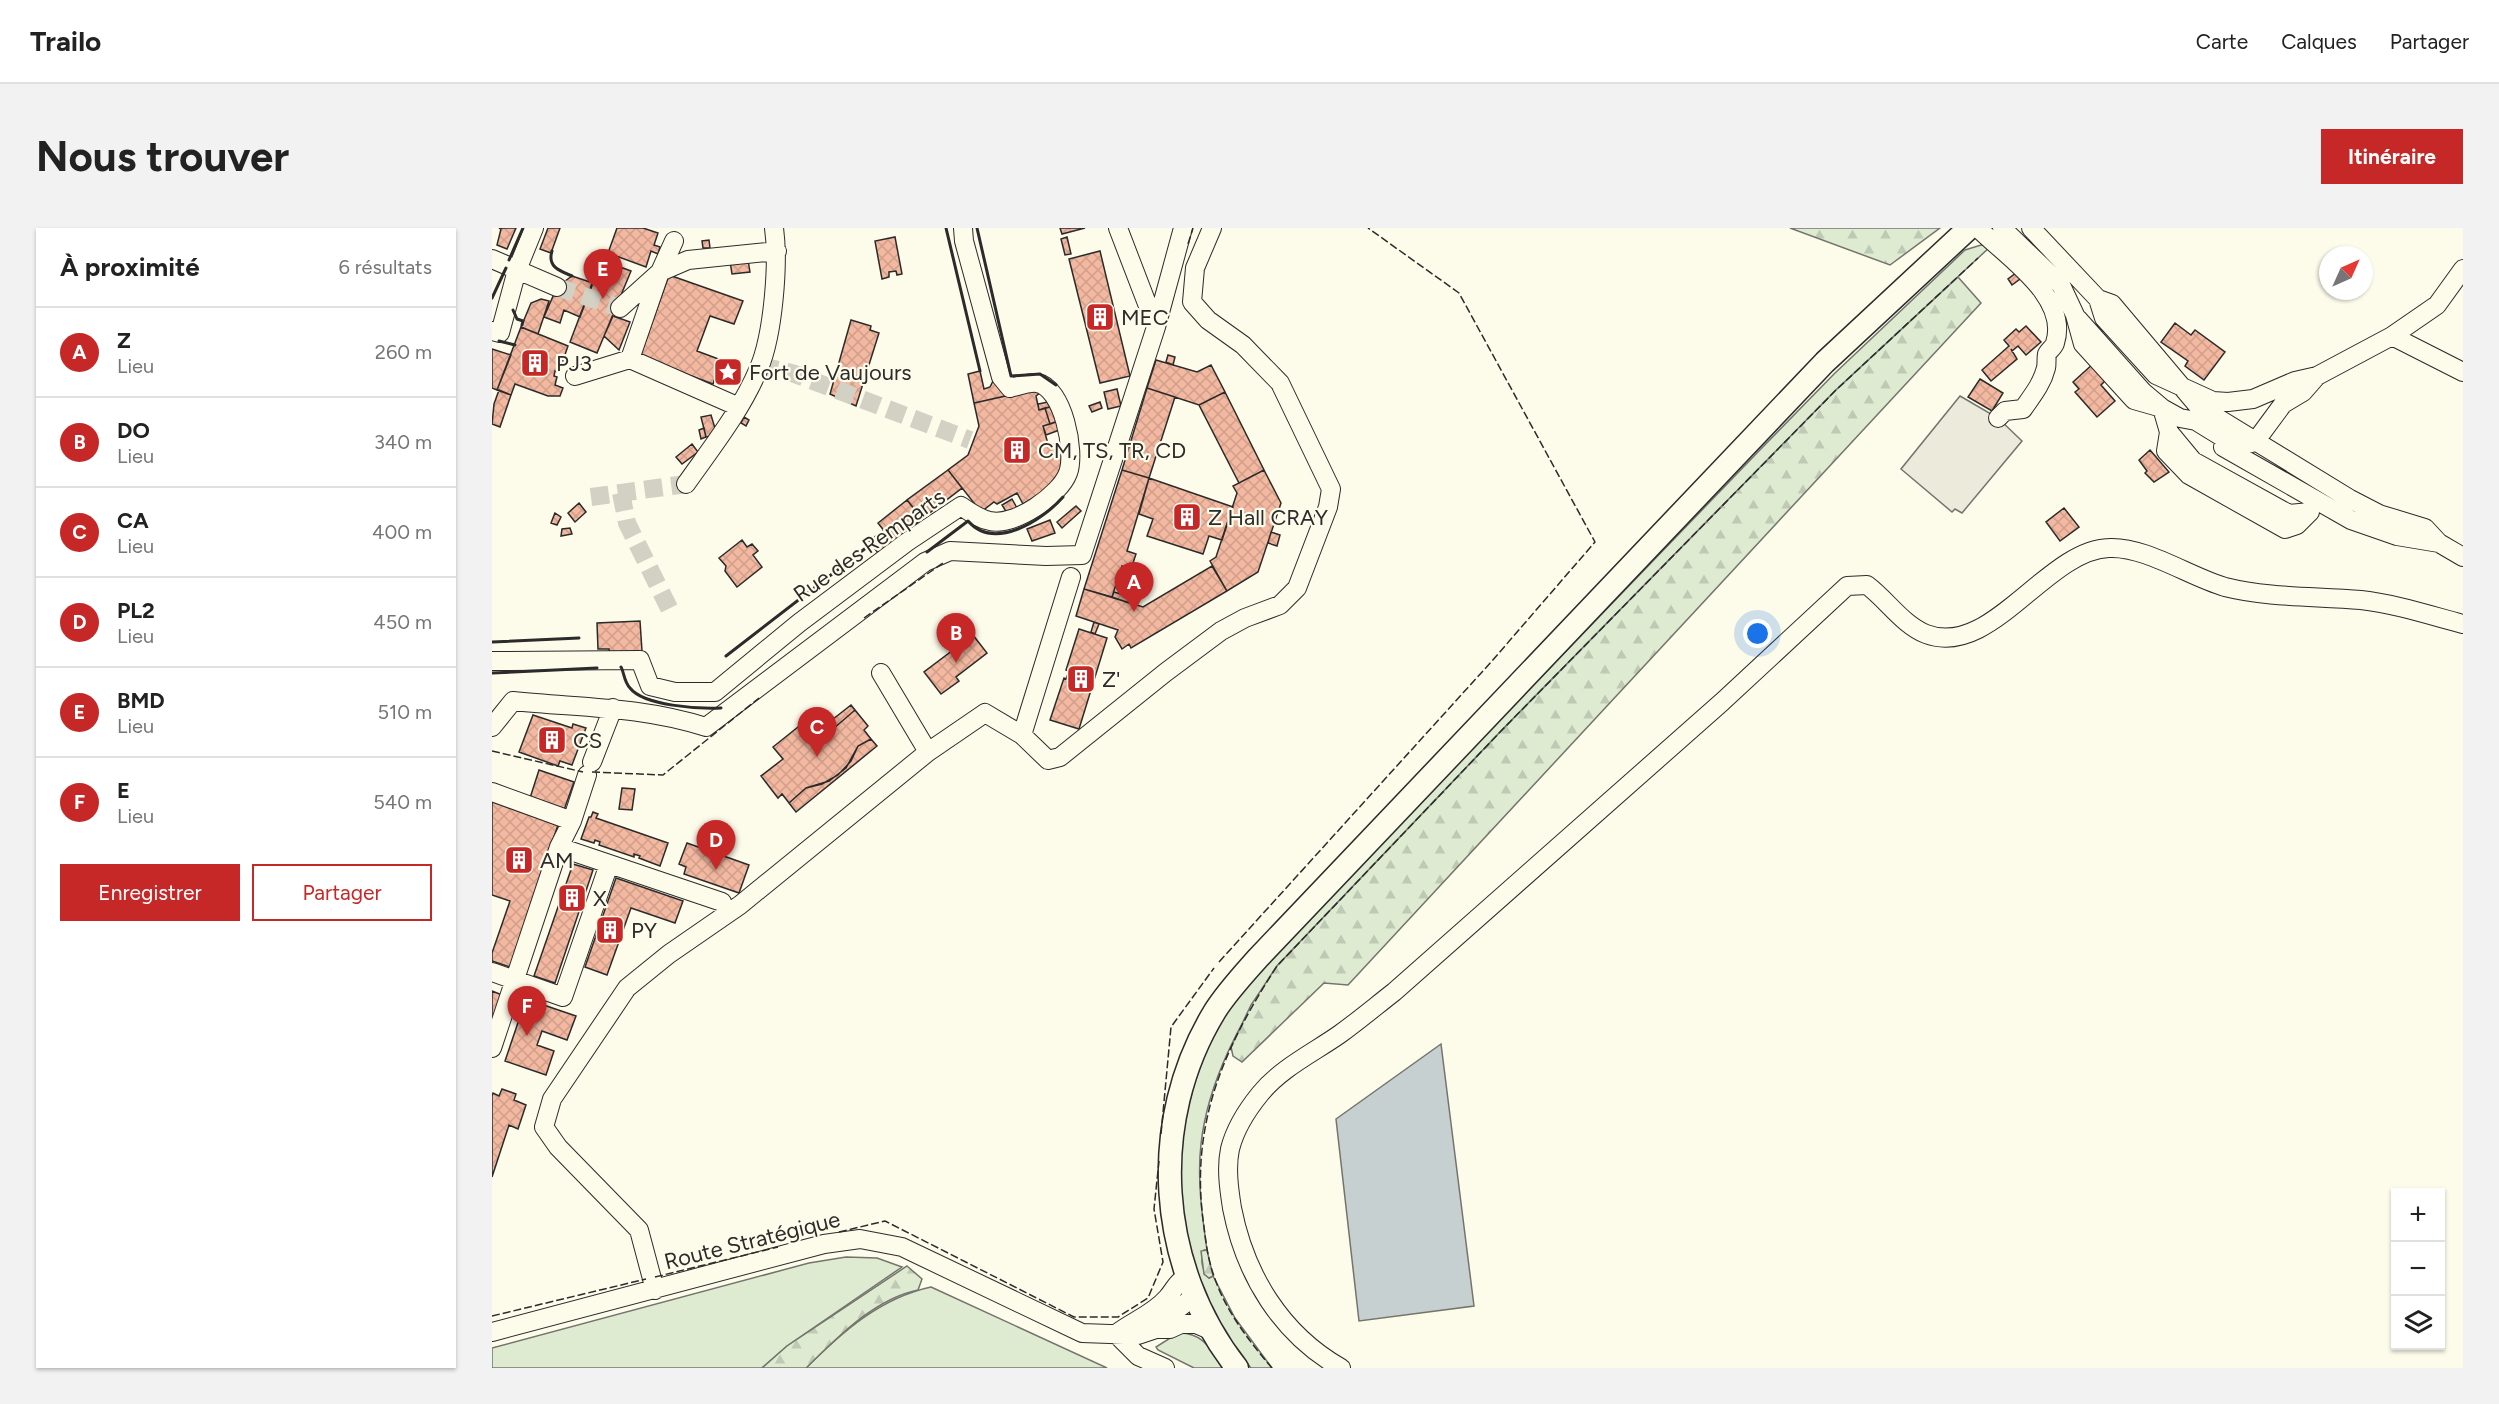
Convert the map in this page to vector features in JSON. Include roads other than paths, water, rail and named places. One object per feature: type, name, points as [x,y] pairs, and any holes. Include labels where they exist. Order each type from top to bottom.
[{"type":"main road","points":[[1237,1368],[1210,1330],[1190,1286],[1176,1243],[1169,1183],[1172,1137],[1189,1064],[1207,1025],[1224,998],[1370,839],[1825,362],[1969,228]]},
{"type":"street","points":[[492,331],[500,333],[517,270],[534,228]]},
{"type":"street","points":[[686,484],[739,407],[760,366],[773,303],[777,251],[774,228]]},
{"type":"street","name":"Rue des Remparts","points":[[492,661],[640,660],[650,686],[675,692],[715,692],[799,623],[907,542],[961,506],[992,522],[1012,519],[1038,506],[1057,491],[1068,472],[1071,447],[1065,420],[1051,391],[1038,383],[1010,388],[1001,377],[964,241],[963,228]]},
{"type":"street","points":[[1118,228],[1156,327]]},
{"type":"street","points":[[492,727],[513,701],[613,708],[706,727],[925,562],[950,551],[1046,556],[1082,555],[1156,327],[1183,228]]},
{"type":"street","points":[[654,1290],[639,1230],[558,1147],[544,1126],[552,1099],[627,988],[669,954],[740,905],[928,752],[985,713],[1022,735],[1036,752],[1048,760],[1060,757],[1221,631],[1245,618],[1280,605],[1297,588],[1321,528],[1331,489],[1281,383],[1244,345],[1208,320],[1192,302],[1195,268],[1212,228]]},
{"type":"street","points":[[1978,228],[2023,267],[2041,290],[2053,312],[2055,343],[2047,355],[2046,369]]},
{"type":"street","points":[[2002,228],[2061,285],[2075,315],[2083,344],[2134,400],[2162,408],[2175,425],[2182,448],[2193,461],[2289,514],[2319,500]]},
{"type":"street","points":[[2031,228],[2098,299],[2104,318],[2156,375],[2213,401],[2253,399],[2295,381],[2317,376],[2392,336],[2437,305],[2463,269]]},
{"type":"street","points":[[630,359],[660,272],[674,241]]},
{"type":"street","points":[[620,308],[660,272],[688,260],[777,251]]},
{"type":"street","points":[[492,259],[557,287]]},
{"type":"street","points":[[1998,418],[2005,411],[2023,409],[2038,389],[2046,369],[2069,334],[2075,315],[2075,294],[2069,269]]},
{"type":"street","points":[[2392,336],[2463,372]]},
{"type":"street","points":[[575,376],[630,359],[739,407]]},
{"type":"street","points":[[2175,425],[2196,421],[2222,437],[2245,445],[2255,442],[2283,405],[2303,392],[2317,376]]},
{"type":"street","points":[[2162,408],[2178,385]]},
{"type":"street","points":[[2178,385],[2198,406],[2255,442],[2319,500]]},
{"type":"street","points":[[2175,425],[2189,428],[2319,500],[2425,528],[2439,543],[2463,557]]},
{"type":"street","points":[[2175,425],[2166,451],[2189,475],[2285,529],[2297,525],[2319,500]]},
{"type":"street","points":[[1341,1368],[1323,1358],[1296,1335],[1264,1293],[1247,1261],[1236,1228],[1228,1185],[1230,1150],[1242,1119],[1261,1092],[1291,1065],[1340,1034],[1394,992],[1713,710],[1847,586],[1867,585],[1911,627],[1928,635],[1960,636],[1996,617],[2082,554],[2109,548],[2139,554],[2227,587],[2391,605],[2463,624]]},
{"type":"street","points":[[1022,735],[1071,577]]},
{"type":"street","points":[[881,673],[928,752]]},
{"type":"street","points":[[492,1048],[559,847],[572,822],[613,708]]},
{"type":"street","points":[[492,792],[572,822]]},
{"type":"street","points":[[559,847],[722,902]]},
{"type":"street","points":[[492,972],[563,997],[609,864]]},
{"type":"street","name":"Route Stratégique","points":[[492,1332],[824,1244],[843,1240],[874,1239],[902,1247],[1082,1334],[1138,1335],[1156,1329],[1170,1329],[1181,1324],[1196,1324],[1210,1330]]},
{"type":"street","points":[[1156,1329],[1163,1318],[1186,1304],[1190,1286],[1178,1281],[1168,1297],[1150,1313],[1116,1334],[1138,1356],[1165,1368]]},
{"type":"tunnel","points":[[557,287],[620,308]]},
{"type":"tunnel","points":[[760,366],[792,373],[970,440]]},
{"type":"tunnel","points":[[591,497],[686,484]]},
{"type":"tunnel","points":[[621,493],[627,523],[670,610]]},
{"type":"place","name":"BMD","points":[[603,299]]},
{"type":"place","name":"MEC","points":[[1100,317]]},
{"type":"place","name":"PJ3","points":[[535,363]]},
{"type":"place","name":"Fort de Vaujours","points":[[728,372]]},
{"type":"place","name":"CM, TS, TR, CD","points":[[1017,450]]},
{"type":"place","name":"Z Hall CRAY","points":[[1187,517]]},
{"type":"place","name":"Z","points":[[1134,612]]},
{"type":"place","name":"DO","points":[[956,663]]},
{"type":"place","name":"Z'","points":[[1081,679]]},
{"type":"place","name":"CS","points":[[552,740]]},
{"type":"place","name":"CA","points":[[817,757]]},
{"type":"place","name":"AM","points":[[519,860]]},
{"type":"place","name":"PL2","points":[[716,870]]},
{"type":"place","name":"X","points":[[572,898]]},
{"type":"place","name":"PY","points":[[610,930]]},
{"type":"place","name":"E","points":[[527,1036]]}]
